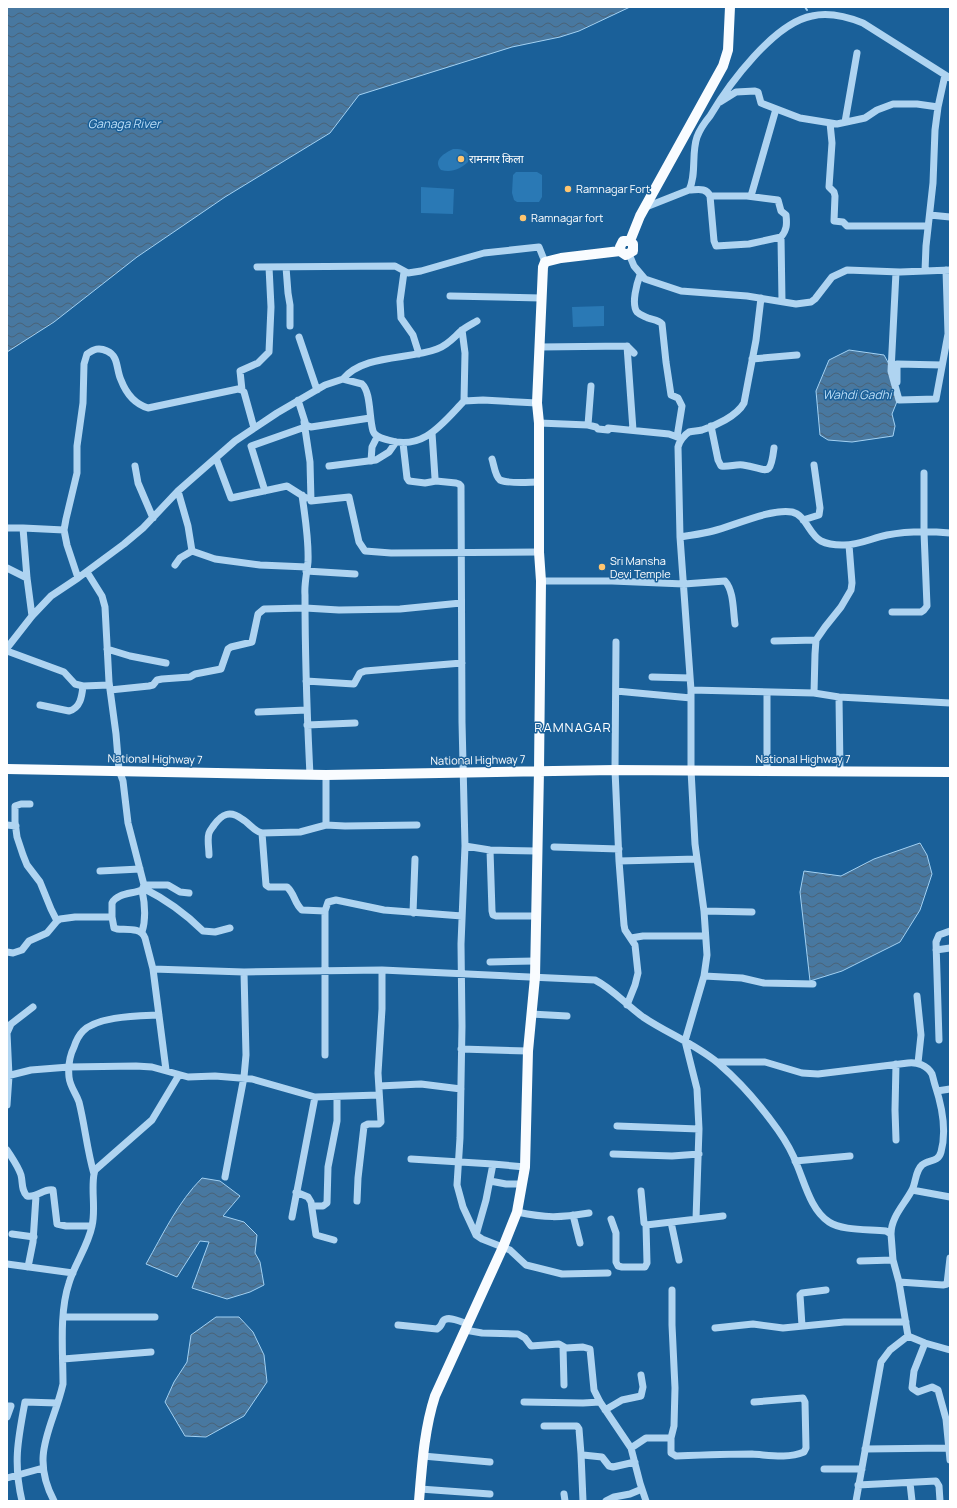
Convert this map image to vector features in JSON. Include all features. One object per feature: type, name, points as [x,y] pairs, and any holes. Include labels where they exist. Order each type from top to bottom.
[{"type":"main road","points":[[419,1501],[425,1431],[430,1411],[435,1396],[503,1247],[517,1212],[525,1167],[528,1050],[535,977],[539,771],[541,581],[538,482],[539,423],[537,403],[542,275],[545,262],[562,258],[625,252],[621,244],[623,241],[630,241],[634,229],[724,66],[728,50],[730,7]]},
{"type":"main road","name":"National Highway 7","points":[[7,769],[119,770],[310,775],[615,770],[950,772]]},
{"type":"street","points":[[689,190],[693,180],[694,158],[698,135],[716,105],[736,77],[779,32],[802,19],[812,16],[838,16],[863,22],[948,76],[938,107],[933,145],[933,183],[925,271]]},
{"type":"street","points":[[845,122],[857,53]]},
{"type":"street","points":[[716,105],[736,92],[755,91],[758,92],[761,103],[800,118],[830,123],[840,123],[865,118],[877,110],[894,104],[917,104],[938,107]]},
{"type":"street","points":[[751,196],[776,109]]},
{"type":"street","points":[[830,123],[832,142],[829,187],[834,192],[835,196],[834,221],[843,222],[847,226],[928,226]]},
{"type":"street","points":[[646,207],[689,190],[706,190],[710,196],[715,245],[749,244],[781,237],[785,233],[787,224],[786,215],[781,211],[778,201],[751,196],[710,196]]},
{"type":"street","points":[[930,215],[950,217]]},
{"type":"street","points":[[781,237],[782,301]]},
{"type":"street","points":[[257,267],[395,266],[400,267],[404,272],[408,273],[420,272],[484,253],[540,247],[545,262]]},
{"type":"street","points":[[625,252],[640,275],[645,279],[681,291],[761,298],[796,304],[811,302],[832,277],[847,270],[896,272],[948,270],[948,334],[936,399],[899,400],[891,371],[896,272]]},
{"type":"street","points":[[254,428],[244,392],[242,390],[240,371],[258,362],[269,352],[271,307],[269,267]]},
{"type":"street","points":[[286,267],[290,305],[290,326]]},
{"type":"street","points":[[404,272],[400,301],[401,318],[413,335],[419,354]]},
{"type":"street","points":[[640,275],[635,305],[637,311],[641,315],[659,321],[662,324],[671,395],[678,398],[682,406],[678,447],[680,537],[691,690],[691,770],[695,844],[704,911],[707,960],[704,976],[685,1041],[697,1089],[700,1129],[696,1219]]},
{"type":"street","points":[[450,296],[541,298]]},
{"type":"street","points":[[539,423],[588,425],[598,429],[608,430],[608,428],[633,430],[669,434],[680,438],[689,433],[711,426],[735,414],[744,403],[761,298]]},
{"type":"street","points":[[461,603],[400,610],[339,610],[305,608],[264,609],[258,614],[252,642],[228,649],[221,669],[195,674],[190,677],[157,680],[149,686],[82,686],[75,684],[64,672],[7,649],[32,616],[54,593],[87,572],[124,544],[153,518],[178,491],[254,428],[298,400],[343,379],[352,371],[381,360],[439,349],[451,342],[462,330],[477,321]]},
{"type":"street","points":[[462,330],[465,353],[464,401]]},
{"type":"street","points":[[299,337],[317,390]]},
{"type":"street","points":[[627,346],[633,430]]},
{"type":"street","points":[[540,347],[627,346],[634,353]]},
{"type":"street","points":[[78,578],[67,545],[64,530],[78,473],[77,446],[83,403],[85,359],[87,354],[93,350],[101,348],[110,352],[116,363],[120,379],[130,396],[137,403],[148,408],[238,389],[242,390]]},
{"type":"street","points":[[752,359],[797,355]]},
{"type":"street","points":[[897,392],[897,364],[942,365]]},
{"type":"street","points":[[343,379],[360,382],[366,389],[370,418],[377,437],[400,443],[419,440],[432,433],[464,401],[483,400],[537,403]]},
{"type":"street","points":[[588,425],[591,386]]},
{"type":"street","points":[[298,400],[304,424],[310,462],[311,501]]},
{"type":"street","points":[[265,490],[251,446],[304,424],[311,427],[370,418]]},
{"type":"street","points":[[711,426],[718,460],[721,466],[741,465],[766,470],[770,467],[772,462],[774,448]]},
{"type":"street","points":[[432,433],[434,478],[436,481]]},
{"type":"street","points":[[371,461],[372,447],[377,437]]},
{"type":"street","points":[[329,466],[371,461],[381,458],[400,443]]},
{"type":"street","points":[[400,443],[407,478],[409,481],[436,481],[459,484],[461,486],[461,603],[465,846],[461,974],[461,1089],[457,1179],[459,1192],[466,1216],[476,1235],[482,1239],[510,1250],[526,1265],[562,1274],[608,1273]]},
{"type":"street","points":[[216,458],[231,498],[287,486],[311,501],[350,497],[359,542],[365,551],[391,553],[539,552]]},
{"type":"street","points":[[492,459],[500,480],[511,482],[538,482]]},
{"type":"street","points":[[803,520],[820,514],[814,465]]},
{"type":"street","points":[[135,466],[138,483],[153,518]]},
{"type":"street","points":[[892,612],[920,612],[927,606],[924,532],[924,473]]},
{"type":"street","points":[[178,491],[188,526],[192,551]]},
{"type":"street","points":[[302,495],[307,530],[307,569],[304,595],[310,775]]},
{"type":"street","points":[[680,537],[713,531],[763,515],[789,511],[795,513],[803,520],[817,539],[822,542],[849,545],[888,535],[924,532],[950,533]]},
{"type":"street","points":[[7,528],[64,530]]},
{"type":"street","points":[[23,528],[32,616]]},
{"type":"street","points":[[814,693],[816,640],[824,626],[841,607],[851,590],[852,583],[849,545]]},
{"type":"street","points":[[175,565],[180,558],[192,551],[215,559],[260,566],[355,574]]},
{"type":"street","points":[[7,568],[27,578]]},
{"type":"street","points":[[87,572],[104,601],[106,649],[119,770],[123,780],[128,823],[140,869],[143,888],[145,921],[142,932],[153,969],[166,1070]]},
{"type":"street","points":[[541,581],[612,581],[684,584],[725,581],[730,592],[735,624]]},
{"type":"street","points":[[774,640],[816,640]]},
{"type":"street","points":[[616,642],[615,770],[619,861],[624,925],[634,945],[638,973],[636,985],[627,1005]]},
{"type":"street","points":[[106,649],[130,656],[166,663]]},
{"type":"street","points":[[306,681],[354,684],[360,673],[462,662]]},
{"type":"street","points":[[652,677],[690,678]]},
{"type":"street","points":[[40,705],[69,711],[73,710],[80,702],[82,686]]},
{"type":"street","points":[[691,690],[814,693],[839,697],[950,703]]},
{"type":"street","points":[[616,691],[691,698]]},
{"type":"street","points":[[767,770],[768,692]]},
{"type":"street","points":[[839,697],[840,771]]},
{"type":"street","points":[[258,712],[307,710]]},
{"type":"street","points":[[308,724],[355,723]]},
{"type":"street","points":[[326,775],[326,825]]},
{"type":"street","points":[[30,804],[15,806],[17,837],[27,865],[40,882],[50,910],[57,920]]},
{"type":"street","points":[[209,854],[208,835],[219,818],[223,815],[234,815],[241,818],[257,832],[262,833],[300,832],[326,825],[417,825]]},
{"type":"street","points":[[7,825],[16,826]]},
{"type":"street","points":[[262,833],[266,885],[270,887],[287,887],[291,891],[297,905],[302,910],[325,911]]},
{"type":"street","points":[[465,846],[490,850],[537,851]]},
{"type":"street","points":[[554,847],[619,849]]},
{"type":"street","points":[[490,850],[493,914],[496,916],[536,916]]},
{"type":"street","points":[[413,913],[415,859]]},
{"type":"street","points":[[619,861],[697,859]]},
{"type":"street","points":[[100,871],[140,869]]},
{"type":"street","points":[[142,932],[114,928],[112,903],[116,897],[143,888],[168,885],[180,892],[189,893]]},
{"type":"street","points":[[143,888],[158,896],[189,917],[203,931],[215,932],[230,928]]},
{"type":"street","points":[[325,1055],[325,911],[328,902],[336,900],[375,909],[462,916]]},
{"type":"street","points":[[704,911],[752,912]]},
{"type":"street","points":[[7,952],[13,953],[22,950],[29,941],[47,933],[57,920],[75,917],[112,917]]},
{"type":"street","points":[[939,1040],[936,950],[937,938],[939,935],[950,931]]},
{"type":"street","points":[[631,938],[643,936],[705,936]]},
{"type":"street","points":[[936,950],[950,948]]},
{"type":"street","points":[[490,962],[535,962]]},
{"type":"street","points":[[153,969],[244,972],[382,970],[595,980],[609,989],[643,1017],[685,1041],[717,1062],[744,1088],[779,1131],[795,1161],[807,1192],[819,1213],[830,1223],[842,1227],[886,1230],[891,1234]]},
{"type":"street","points":[[357,1201],[362,1132],[366,1124],[377,1125],[381,1122],[378,1060],[382,1009],[382,970]]},
{"type":"street","points":[[225,1177],[244,1077],[246,1055],[244,972]]},
{"type":"street","points":[[704,976],[742,978],[764,983],[814,984]]},
{"type":"street","points":[[918,996],[921,1035],[918,1063]]},
{"type":"street","points":[[7,1105],[7,1033],[9,1028],[18,1018],[33,1007]]},
{"type":"street","points":[[531,1014],[567,1016]]},
{"type":"street","points":[[54,1501],[45,1482],[43,1454],[47,1432],[63,1384],[63,1317],[65,1296],[73,1273],[88,1241],[95,1208],[94,1174],[79,1104],[71,1086],[69,1066],[70,1058],[77,1039],[82,1031],[88,1028],[109,1020],[159,1015]]},
{"type":"street","points":[[461,1049],[528,1050]]},
{"type":"street","points":[[717,1062],[764,1062],[802,1073],[818,1074],[896,1064],[918,1063],[932,1074],[947,1129],[941,1153],[938,1158],[933,1161],[926,1162],[920,1168],[912,1190],[893,1222],[891,1234],[893,1260],[899,1282],[908,1336]]},
{"type":"street","points":[[896,1064],[896,1140]]},
{"type":"street","points":[[8,1076],[31,1070],[69,1066],[136,1066],[152,1067],[188,1077],[244,1077],[315,1097],[379,1095]]},
{"type":"street","points":[[94,1174],[95,1170],[152,1120],[179,1075]]},
{"type":"street","points":[[379,1086],[421,1084],[461,1089]]},
{"type":"street","points":[[937,1091],[950,1089]]},
{"type":"street","points":[[312,1206],[323,1206],[327,1204],[328,1167],[337,1121],[337,1096]]},
{"type":"street","points":[[292,1217],[315,1097]]},
{"type":"street","points":[[617,1126],[700,1129]]},
{"type":"street","points":[[7,1150],[21,1175],[24,1193],[30,1197],[36,1196],[47,1190],[53,1190],[57,1224],[66,1226],[92,1226]]},
{"type":"street","points":[[613,1154],[672,1156],[699,1154]]},
{"type":"street","points":[[795,1161],[850,1156]]},
{"type":"street","points":[[411,1159],[525,1167]]},
{"type":"street","points":[[476,1235],[486,1200],[493,1164]]},
{"type":"street","points":[[490,1181],[506,1184],[522,1184]]},
{"type":"street","points":[[912,1190],[950,1197]]},
{"type":"street","points":[[611,1219],[616,1234],[616,1262],[618,1266],[645,1267],[647,1263],[646,1225],[644,1223],[641,1191]]},
{"type":"street","points":[[296,1192],[308,1197],[312,1206],[316,1235],[334,1240]]},
{"type":"street","points":[[28,1267],[32,1253],[34,1236],[36,1196]]},
{"type":"street","points":[[517,1212],[545,1217],[589,1213]]},
{"type":"street","points":[[573,1215],[580,1243]]},
{"type":"street","points":[[646,1225],[723,1216]]},
{"type":"street","points":[[671,1222],[679,1260]]},
{"type":"street","points":[[12,1234],[34,1236]]},
{"type":"street","points":[[899,1282],[947,1284],[950,1258]]},
{"type":"street","points":[[860,1261],[893,1260]]},
{"type":"street","points":[[7,1264],[73,1273]]},
{"type":"street","points":[[672,1290],[675,1388],[674,1426],[671,1438],[671,1453],[676,1456],[762,1454],[779,1456],[804,1452],[806,1448],[806,1436],[805,1402],[803,1398],[754,1402]]},
{"type":"street","points":[[802,1326],[800,1295],[802,1293],[826,1290]]},
{"type":"street","points":[[63,1317],[155,1317]]},
{"type":"street","points":[[398,1325],[437,1329],[443,1321],[446,1319],[451,1319],[482,1333],[518,1334],[531,1346],[557,1344],[569,1348],[583,1347],[590,1349],[592,1384],[600,1402],[631,1448],[646,1501]]},
{"type":"street","points":[[714,1328],[753,1324],[783,1328],[844,1322],[906,1322]]},
{"type":"street","points":[[908,1336],[925,1343],[950,1350]]},
{"type":"street","points":[[856,1501],[881,1362],[890,1350],[908,1336]]},
{"type":"street","points":[[925,1343],[915,1366],[912,1388],[918,1392],[932,1387],[938,1390],[946,1419],[950,1460]]},
{"type":"street","points":[[563,1347],[564,1385]]},
{"type":"street","points":[[63,1359],[151,1352]]},
{"type":"street","points":[[605,1410],[622,1400],[641,1396],[643,1388],[641,1375]]},
{"type":"street","points":[[22,1501],[17,1476],[16,1459],[25,1402],[57,1403]]},
{"type":"street","points":[[524,1402],[583,1404],[600,1402]]},
{"type":"street","points":[[7,1406],[11,1406],[7,1417]]},
{"type":"street","points":[[544,1426],[577,1426],[579,1429],[583,1501]]},
{"type":"street","points":[[631,1448],[646,1438],[671,1438]]},
{"type":"street","points":[[865,1449],[949,1448]]},
{"type":"street","points":[[581,1454],[602,1457],[609,1466],[613,1467],[635,1462]]},
{"type":"street","points":[[423,1456],[490,1462]]},
{"type":"street","points":[[7,1478],[43,1468]]},
{"type":"street","points":[[824,1469],[862,1470]]},
{"type":"street","points":[[858,1485],[936,1481],[939,1486],[940,1501]]},
{"type":"street","points":[[910,1483],[912,1501]]},
{"type":"street","points":[[420,1489],[490,1494]]},
{"type":"street","points":[[606,1501],[614,1497],[630,1494],[642,1489]]},
{"type":"shaded area","points":[[453,149],[462,150],[467,153],[469,155],[468,162],[456,170],[441,170],[438,163],[439,160],[443,155]]},
{"type":"shaded area","points":[[516,172],[537,172],[542,175],[542,197],[539,202],[517,202],[514,200],[512,193],[513,175]]},
{"type":"shaded area","points":[[421,187],[454,189],[453,214],[421,213]]},
{"type":"shaded area","points":[[604,306],[604,326],[573,327],[572,307]]},
{"type":"water","name":"Ganaga River","points":[[7,7],[630,7],[579,31],[560,37],[512,47],[359,95],[330,133],[225,197],[137,257],[54,322],[7,352]]},
{"type":"water","name":"Wahdi Gadhi","points":[[849,350],[884,355],[895,375],[898,399],[892,414],[895,426],[893,436],[852,442],[828,440],[820,435],[816,391],[829,360]]},
{"type":"water","points":[[920,843],[927,855],[932,874],[920,910],[900,942],[842,971],[810,981],[800,892],[804,871],[841,876],[874,859]]},
{"type":"water","points":[[202,1178],[220,1181],[240,1196],[223,1216],[244,1222],[257,1235],[255,1253],[260,1262],[264,1285],[250,1292],[227,1299],[192,1288],[209,1242],[200,1241],[177,1277],[146,1264],[178,1208],[193,1187]]},
{"type":"water","points":[[216,1317],[239,1317],[253,1332],[264,1355],[267,1382],[244,1416],[206,1437],[185,1436],[165,1402],[174,1382],[187,1362],[191,1335]]},
{"type":"place","name":"रामनगर किला","points":[[461,159]]},
{"type":"place","name":"Ramnagar Fort","points":[[568,189]]},
{"type":"place","name":"Ramnagar fort","points":[[523,218]]},
{"type":"place","name":"Sri Mansha Devi Temple","points":[[602,567]]},
{"type":"district","name":"RAMNAGAR","points":[[573,727]]}]
